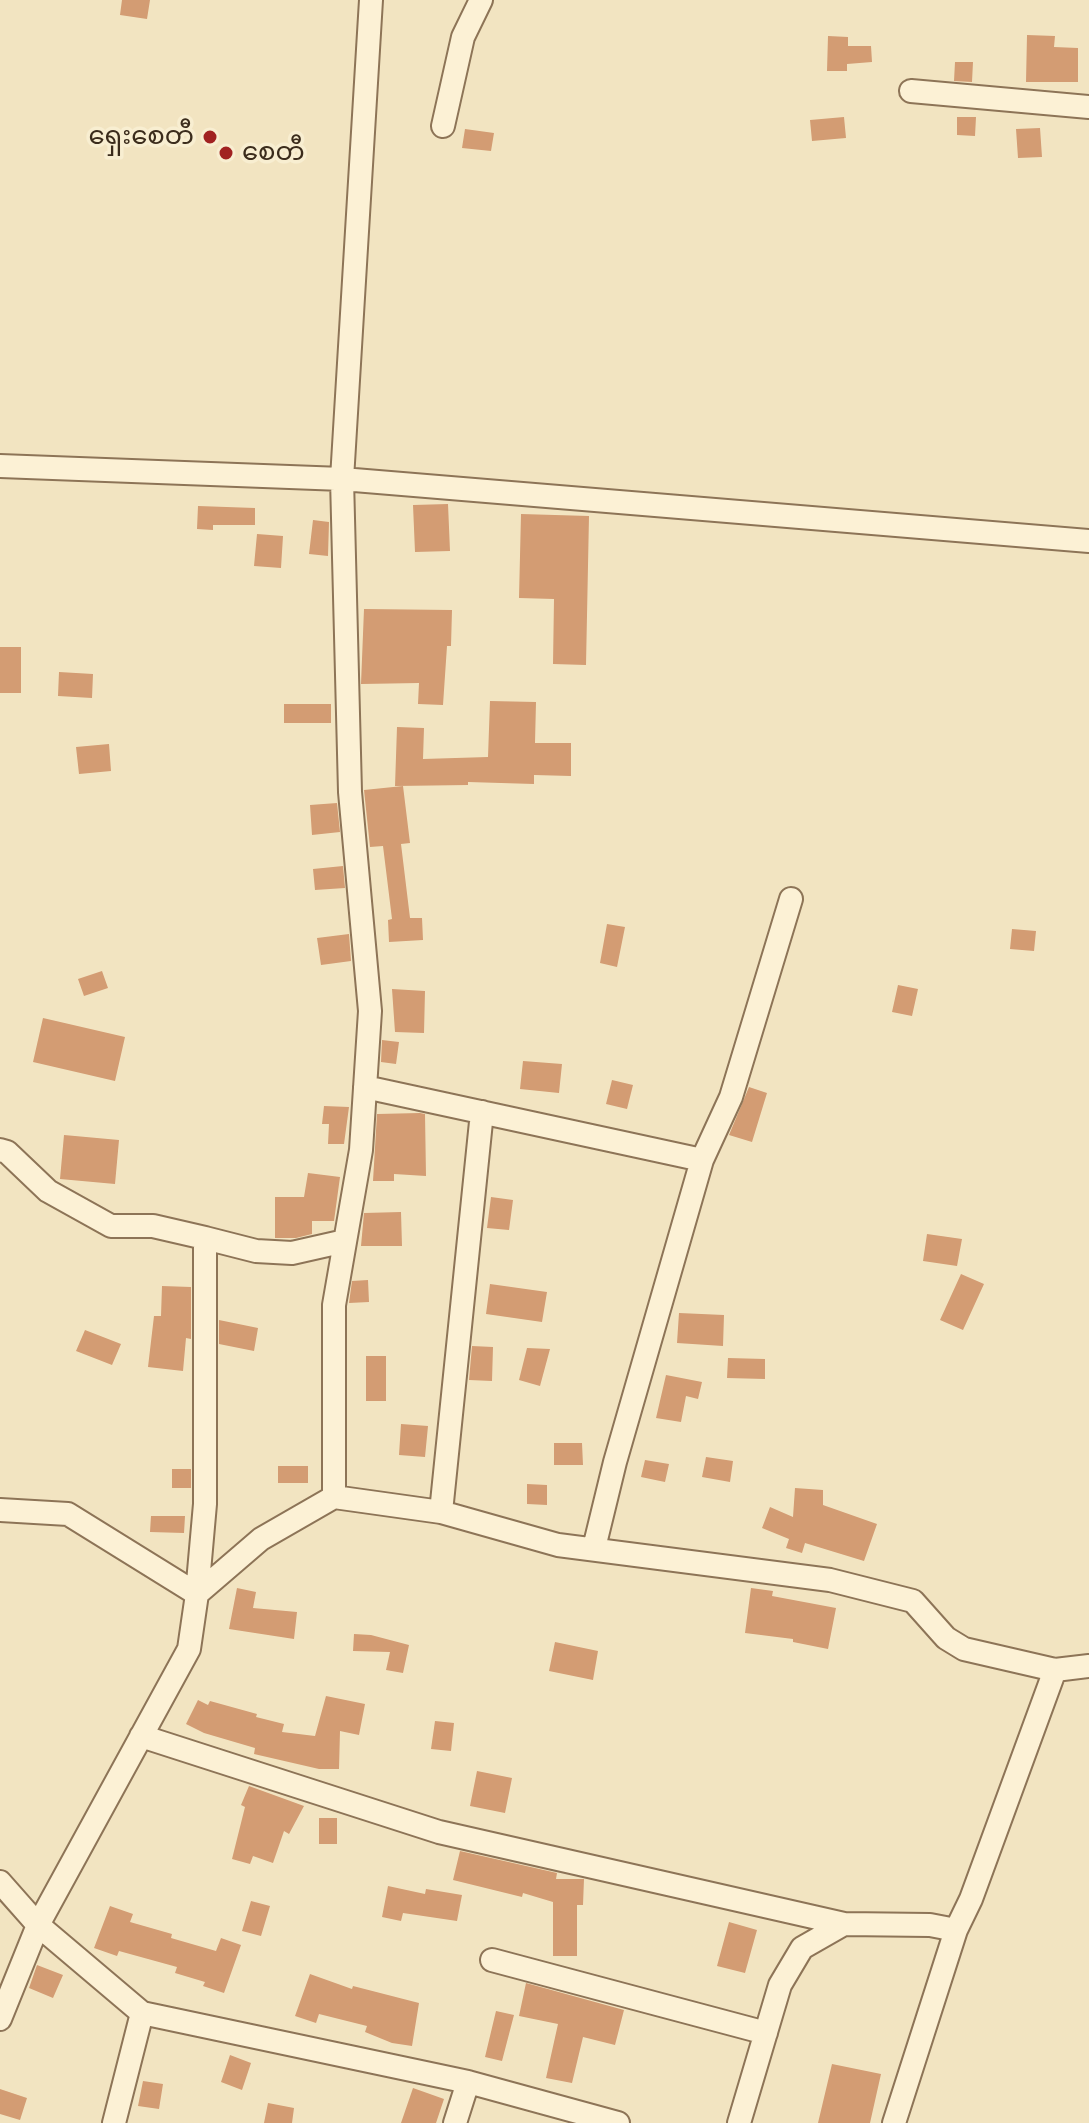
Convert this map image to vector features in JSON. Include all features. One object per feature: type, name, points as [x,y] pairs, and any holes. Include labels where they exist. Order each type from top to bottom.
[{"type":"street","points":[[334,1497],[334,1305],[361,1150],[370,1011],[350,792],[342,479],[371,0]]},
{"type":"street","points":[[443,126],[463,37],[481,0]]},
{"type":"street","points":[[911,91],[1089,107]]},
{"type":"street","points":[[0,466],[342,479],[1089,541]]},
{"type":"street","points":[[594,1548],[615,1462],[702,1160],[731,1097],[791,899]]},
{"type":"street","points":[[365,1087],[702,1160]]},
{"type":"street","points":[[441,1512],[482,1112]]},
{"type":"street","points":[[0,1150],[7,1152],[48,1191],[111,1226],[153,1226],[256,1251],[292,1253],[345,1241]]},
{"type":"street","points":[[0,2019],[38,1925],[189,1649],[205,1504],[205,1238]]},
{"type":"street","points":[[197,1594],[261,1539],[334,1497],[441,1512],[558,1545],[830,1580],[913,1601],[946,1638],[964,1649],[1055,1670],[1089,1666]]},
{"type":"street","points":[[0,1510],[68,1514],[197,1594]]},
{"type":"street","points":[[894,2123],[956,1930],[971,1899],[1055,1670]]},
{"type":"street","points":[[141,1736],[439,1832],[844,1924],[930,1925],[956,1930]]},
{"type":"street","points":[[0,1882],[38,1925],[142,2013],[468,2082],[618,2123]]},
{"type":"street","points":[[739,2123],[780,1985],[802,1948],[844,1924]]},
{"type":"street","points":[[492,1960],[766,2033]]},
{"type":"street","points":[[114,2123],[142,2013]]},
{"type":"street","points":[[455,2123],[468,2082]]},
{"type":"building","points":[[122,0],[150,0],[147,19],[120,15]]},
{"type":"building","points":[[1027,35],[1055,36],[1054,47],[1078,48],[1078,82],[1026,82]]},
{"type":"building","points":[[828,36],[848,37],[848,46],[871,46],[872,62],[847,64],[847,71],[827,71]]},
{"type":"building","points":[[955,62],[973,62],[972,82],[954,81]]},
{"type":"building","points":[[844,117],[846,138],[812,141],[810,120]]},
{"type":"building","points":[[957,117],[976,117],[975,136],[957,135]]},
{"type":"building","points":[[1040,128],[1042,157],[1018,158],[1016,129]]},
{"type":"building","points":[[465,129],[494,133],[491,151],[462,148]]},
{"type":"building","points":[[448,504],[450,551],[415,552],[413,505]]},
{"type":"building","points":[[198,506],[255,508],[255,525],[213,525],[213,530],[197,529]]},
{"type":"building","points":[[521,514],[589,516],[586,665],[553,664],[554,599],[519,598]]},
{"type":"building","points":[[313,520],[329,522],[328,556],[309,554]]},
{"type":"building","points":[[257,534],[283,536],[281,568],[254,566]]},
{"type":"building","points":[[364,609],[452,610],[443,705],[418,704],[419,683],[361,684]]},
{"type":"building","points":[[0,647],[21,647],[21,693],[0,693]]},
{"type":"building","points":[[59,672],[93,674],[92,698],[58,696]]},
{"type":"building","points":[[490,701],[536,702],[535,743],[571,743],[571,776],[534,775],[534,784],[468,782],[468,785],[395,786],[397,727],[424,728],[423,759],[488,757]]},
{"type":"building","points":[[284,704],[331,704],[331,723],[284,723]]},
{"type":"building","points":[[109,744],[111,771],[79,774],[76,747]]},
{"type":"building","points":[[403,786],[410,843],[401,844],[410,918],[422,918],[423,940],[389,942],[388,920],[392,919],[383,846],[370,847],[364,790]]},
{"type":"building","points":[[337,803],[340,832],[312,835],[310,805]]},
{"type":"building","points":[[343,866],[345,888],[315,890],[313,869]]},
{"type":"building","points":[[607,924],[625,927],[617,967],[600,963]]},
{"type":"building","points":[[1012,929],[1036,931],[1034,951],[1010,949]]},
{"type":"building","points":[[349,934],[351,961],[321,965],[317,938]]},
{"type":"building","points":[[102,971],[108,988],[84,996],[78,979]]},
{"type":"building","points":[[898,985],[918,989],[912,1016],[892,1012]]},
{"type":"building","points":[[392,989],[425,991],[424,1033],[395,1032]]},
{"type":"building","points":[[43,1018],[125,1037],[115,1081],[33,1062]]},
{"type":"building","points":[[382,1040],[399,1042],[396,1064],[381,1062]]},
{"type":"building","points":[[523,1061],[562,1064],[559,1093],[520,1089]]},
{"type":"building","points":[[612,1080],[633,1085],[627,1109],[606,1104]]},
{"type":"building","points":[[749,1087],[767,1093],[752,1142],[729,1135]]},
{"type":"building","points":[[324,1106],[349,1107],[344,1144],[328,1144],[329,1124],[322,1124]]},
{"type":"building","points":[[377,1114],[425,1114],[426,1176],[394,1174],[394,1181],[373,1181]]},
{"type":"building","points":[[64,1135],[119,1140],[115,1184],[60,1179]]},
{"type":"building","points":[[308,1173],[340,1177],[334,1221],[312,1221],[312,1234],[275,1238],[275,1197],[304,1197]]},
{"type":"building","points":[[491,1197],[513,1200],[509,1230],[487,1228]]},
{"type":"building","points":[[401,1212],[402,1246],[361,1246],[364,1213]]},
{"type":"building","points":[[927,1234],[962,1239],[957,1266],[923,1261]]},
{"type":"building","points":[[961,1274],[984,1284],[963,1330],[940,1320]]},
{"type":"building","points":[[368,1280],[369,1302],[349,1303],[352,1281]]},
{"type":"building","points":[[490,1284],[547,1292],[542,1322],[486,1314]]},
{"type":"building","points":[[162,1286],[191,1287],[191,1339],[186,1338],[183,1371],[148,1367],[154,1316],[161,1316]]},
{"type":"building","points":[[679,1313],[724,1315],[723,1346],[677,1343]]},
{"type":"building","points":[[219,1320],[258,1328],[254,1351],[219,1344]]},
{"type":"building","points":[[85,1330],[121,1344],[112,1365],[76,1351]]},
{"type":"building","points":[[472,1346],[493,1347],[492,1381],[469,1380]]},
{"type":"building","points":[[527,1348],[550,1349],[540,1386],[519,1380]]},
{"type":"building","points":[[366,1356],[386,1356],[386,1401],[366,1401]]},
{"type":"building","points":[[728,1358],[765,1359],[765,1379],[727,1378]]},
{"type":"building","points":[[666,1375],[702,1382],[698,1399],[686,1396],[681,1422],[656,1418]]},
{"type":"building","points":[[401,1424],[428,1426],[425,1457],[399,1455]]},
{"type":"building","points":[[554,1443],[582,1443],[583,1465],[554,1465]]},
{"type":"building","points":[[706,1457],[733,1461],[730,1482],[702,1477]]},
{"type":"building","points":[[645,1460],[669,1464],[665,1482],[641,1477]]},
{"type":"building","points":[[278,1466],[308,1466],[308,1483],[278,1483]]},
{"type":"building","points":[[172,1469],[191,1469],[191,1488],[172,1488]]},
{"type":"building","points":[[527,1484],[547,1485],[547,1505],[527,1504]]},
{"type":"building","points":[[795,1488],[823,1490],[823,1505],[877,1524],[864,1561],[805,1543],[802,1553],[786,1548],[789,1539],[762,1528],[770,1507],[793,1517]]},
{"type":"building","points":[[151,1516],[185,1516],[184,1533],[150,1532]]},
{"type":"building","points":[[237,1588],[256,1592],[253,1608],[297,1612],[294,1639],[229,1629]]},
{"type":"building","points":[[751,1588],[773,1591],[772,1596],[836,1608],[828,1649],[793,1642],[793,1639],[745,1633]]},
{"type":"building","points":[[354,1634],[409,1645],[403,1673],[386,1670],[390,1652],[353,1651]]},
{"type":"building","points":[[555,1642],[598,1651],[593,1680],[549,1671]]},
{"type":"building","points":[[326,1696],[365,1704],[359,1735],[340,1731],[339,1769],[319,1769],[254,1754],[255,1748],[204,1733],[186,1724],[198,1700],[208,1705],[210,1701],[284,1724],[282,1732],[315,1736]]},
{"type":"building","points":[[435,1721],[454,1723],[451,1751],[431,1749]]},
{"type":"building","points":[[477,1771],[512,1778],[505,1813],[470,1806]]},
{"type":"building","points":[[249,1786],[304,1806],[289,1834],[284,1831],[273,1863],[253,1856],[250,1864],[232,1859],[245,1807],[241,1805]]},
{"type":"building","points":[[319,1818],[337,1818],[337,1844],[319,1844]]},
{"type":"building","points":[[460,1851],[557,1873],[556,1879],[584,1879],[583,1905],[577,1905],[577,1956],[553,1956],[553,1902],[453,1880]]},
{"type":"building","points":[[388,1886],[425,1894],[426,1889],[462,1895],[457,1921],[403,1913],[401,1921],[382,1917]]},
{"type":"building","points":[[251,1901],[270,1906],[261,1936],[242,1931]]},
{"type":"building","points":[[110,1906],[133,1914],[130,1922],[172,1934],[171,1938],[216,1951],[221,1938],[241,1945],[224,1993],[203,1986],[205,1982],[175,1973],[177,1967],[119,1951],[117,1956],[94,1948]]},
{"type":"building","points":[[729,1922],[757,1930],[745,1973],[717,1966]]},
{"type":"building","points":[[37,1965],[63,1975],[53,1998],[29,1988]]},
{"type":"building","points":[[310,1974],[352,1989],[353,1986],[419,2003],[412,2046],[392,2043],[365,2032],[367,2026],[319,2014],[316,2023],[295,2016]]},
{"type":"building","points":[[526,1983],[624,2010],[615,2045],[583,2037],[572,2083],[546,2078],[558,2024],[519,2016]]},
{"type":"building","points":[[496,2011],[514,2015],[502,2061],[485,2057]]},
{"type":"building","points":[[230,2055],[251,2063],[242,2090],[221,2082]]},
{"type":"building","points":[[832,2064],[881,2074],[870,2123],[818,2123]]},
{"type":"building","points":[[143,2081],[163,2084],[159,2109],[138,2106]]},
{"type":"building","points":[[413,2088],[444,2099],[436,2123],[401,2123]]},
{"type":"building","points":[[0,2089],[27,2098],[20,2120],[0,2114]]},
{"type":"building","points":[[268,2103],[294,2108],[292,2123],[264,2123]]},
{"type":"place","name":"ရှေးစေတီ","points":[[210,137]]},
{"type":"place","name":"စေတီ","points":[[226,153]]}]
